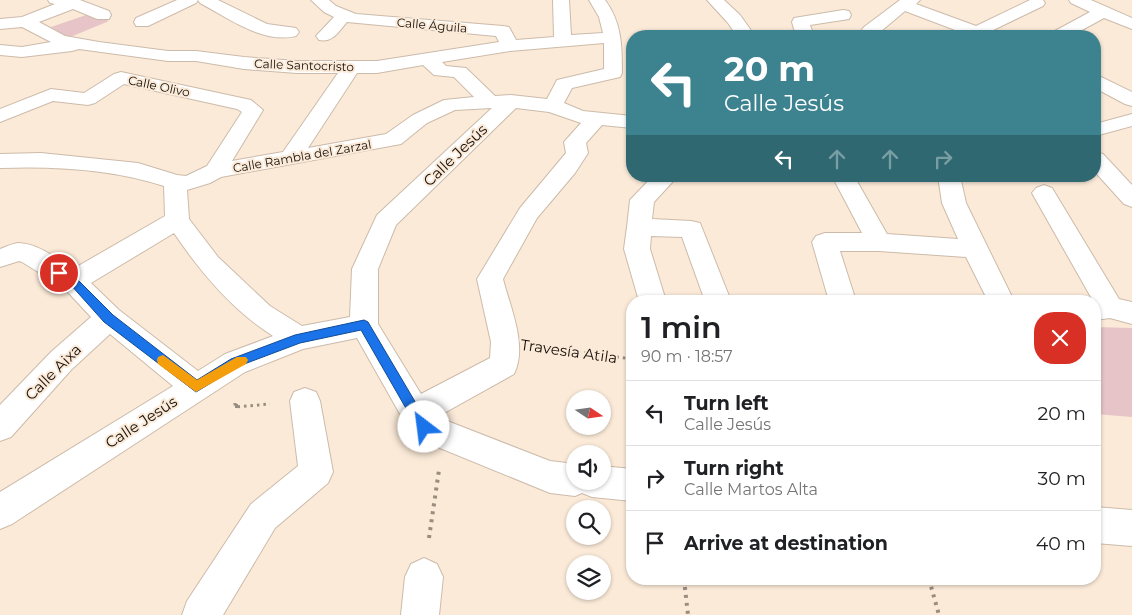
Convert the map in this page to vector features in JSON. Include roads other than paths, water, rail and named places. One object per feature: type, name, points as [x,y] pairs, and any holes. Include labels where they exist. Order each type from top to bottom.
[{"type":"street","points":[[56,0],[74,3],[103,15]]},
{"type":"street","points":[[142,22],[190,0]]},
{"type":"street","points":[[206,0],[263,29],[290,32]]},
{"type":"street","name":"Calle Águila","points":[[319,0],[330,9],[355,19],[397,15],[503,31],[510,46]]},
{"type":"street","points":[[561,0],[563,42]]},
{"type":"street","points":[[553,106],[564,84],[614,73],[613,37],[604,9],[597,0]]},
{"type":"street","points":[[715,0],[734,19],[742,30]]},
{"type":"street","points":[[1077,0],[1132,24]]},
{"type":"street","points":[[869,29],[907,2],[972,30]]},
{"type":"street","points":[[0,24],[25,22],[74,3]]},
{"type":"street","points":[[981,30],[1030,7],[1004,4]]},
{"type":"street","points":[[803,30],[800,22],[831,10]]},
{"type":"street","points":[[1070,30],[1104,11]]},
{"type":"street","points":[[325,36],[344,16]]},
{"type":"street","name":"Calle Santocristo","points":[[25,22],[60,40],[168,56],[196,56],[252,64],[297,67],[394,66],[510,46],[613,37]]},
{"type":"street","points":[[0,50],[22,52],[60,46],[98,46]]},
{"type":"street","points":[[428,60],[440,71],[459,72],[500,101]]},
{"type":"street","points":[[613,66],[626,67]]},
{"type":"street","points":[[290,158],[351,67]]},
{"type":"street","name":"Calle Olivo","points":[[0,116],[51,95],[88,99],[121,78],[244,104],[253,110],[215,171]]},
{"type":"street","points":[[1101,83],[1132,100]]},
{"type":"street","name":"Calle Rambla del Zarzal","points":[[0,161],[41,160],[138,170],[175,182],[187,183],[215,171],[393,139],[420,119],[451,104],[500,101],[553,106],[579,116],[626,122]]},
{"type":"street","name":"Calle Jesús","points":[[0,512],[235,363],[299,338],[364,325],[365,269],[386,221],[500,101]]},
{"type":"street","points":[[416,413],[504,365],[505,342],[490,279],[528,214],[567,168],[577,153],[575,142],[596,119]]},
{"type":"street","points":[[1101,130],[1119,122],[1132,120]]},
{"type":"street","points":[[1101,165],[1132,199]]},
{"type":"street","points":[[175,182],[177,220],[209,264],[260,314],[299,338]]},
{"type":"street","points":[[650,295],[637,248],[642,200],[661,182]]},
{"type":"street","points":[[846,182],[880,242]]},
{"type":"street","points":[[950,182],[954,203],[998,295]]},
{"type":"street","points":[[1044,193],[1112,310]]},
{"type":"street","points":[[74,282],[177,220]]},
{"type":"street","points":[[639,227],[691,229],[716,295]]},
{"type":"street","points":[[840,295],[825,242],[880,242],[975,249]]},
{"type":"street","points":[[0,258],[18,252],[30,255],[74,282],[108,318],[196,387]]},
{"type":"street","name":"Calle Aixa","points":[[5,414],[108,318]]},
{"type":"street","points":[[364,325],[424,427],[550,478],[566,479]]},
{"type":"street","points":[[202,615],[263,516],[316,472],[305,401]]},
{"type":"street","points":[[611,483],[626,484]]},
{"type":"street","points":[[1101,525],[1132,528]]},
{"type":"street","points":[[420,615],[424,577]]}]
